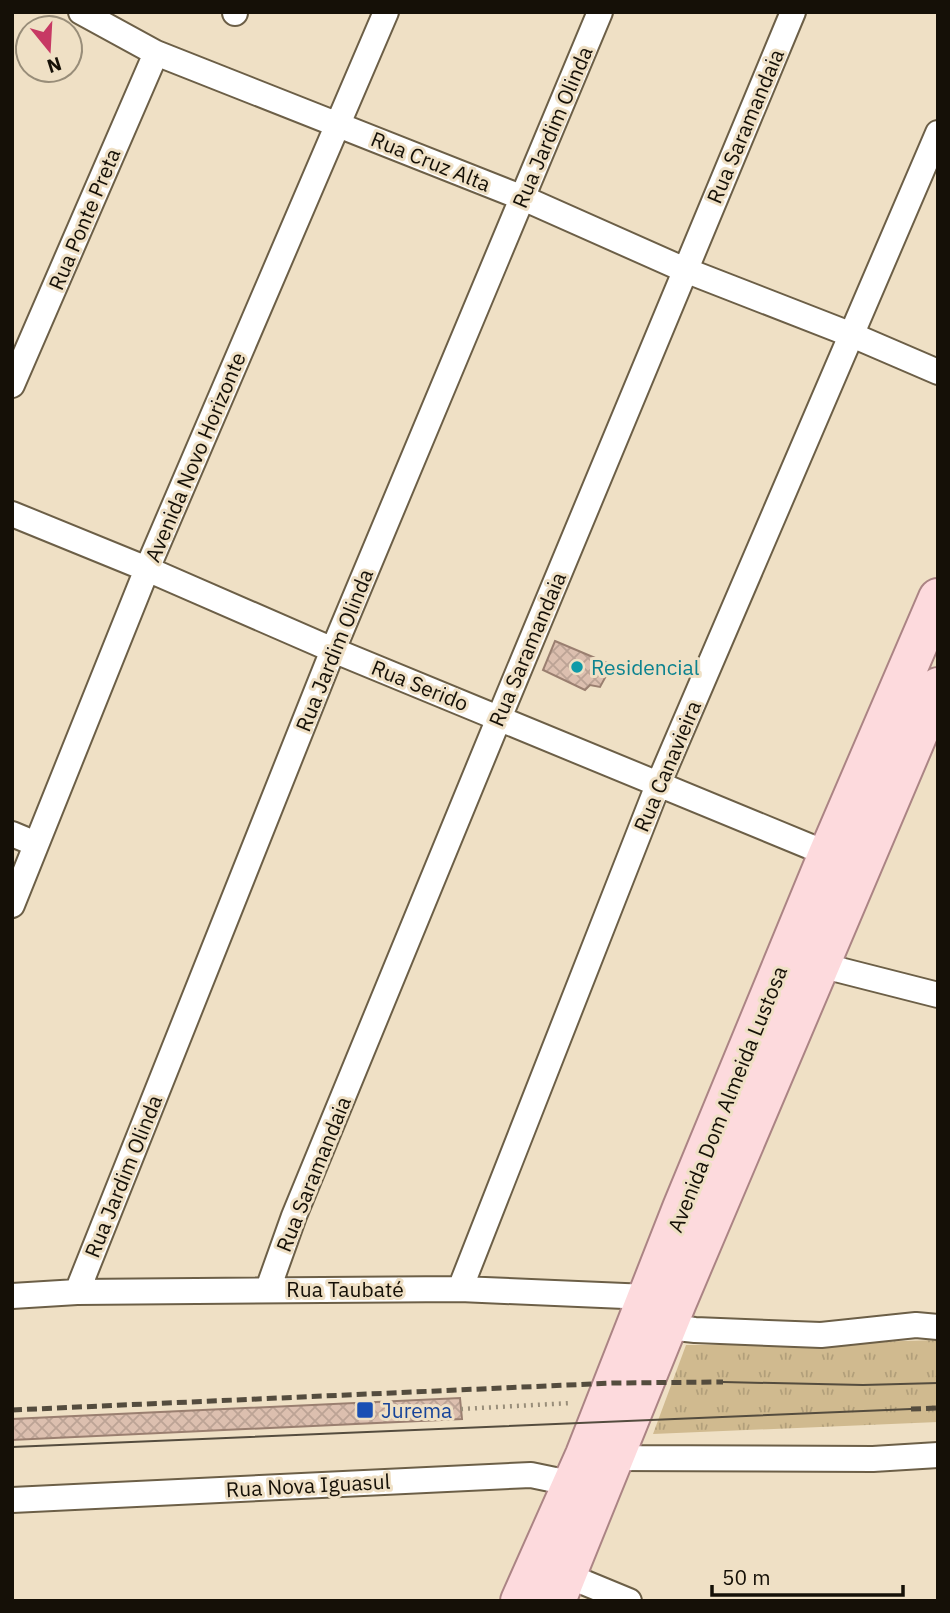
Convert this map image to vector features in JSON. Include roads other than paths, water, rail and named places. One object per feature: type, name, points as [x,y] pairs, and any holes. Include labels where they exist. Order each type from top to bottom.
[{"type":"main road","name":"Avenida Dom Almeida Lustosa","points":[[664,1309],[682,1208],[828,854],[938,598]]},
{"type":"main road","name":"Avenida Dom Almeida Lustosa","points":[[520,1601],[553,1578],[593,1471],[820,965],[938,687]]},
{"type":"street","name":"Rua Cruz Alta","points":[[80,12],[156,52],[523,198],[685,271],[852,335],[938,372]]},
{"type":"street","name":"Avenida Novo Horizonte","points":[[12,905],[147,569],[386,12]]},
{"type":"street","name":"Rua Jardim Olinda","points":[[78,1292],[333,650],[600,12]]},
{"type":"street","name":"Rua Saramandaia","points":[[268,1289],[294,1216],[793,12]]},
{"type":"street","name":"Rua Ponte Preta","points":[[12,385],[156,52]]},
{"type":"street","name":"Rua Canavieira","points":[[460,1289],[658,785],[938,134]]},
{"type":"street","name":"Rua Serido","points":[[12,514],[828,854]]},
{"type":"street","points":[[12,834],[36,844]]},
{"type":"street","points":[[820,965],[938,995]]},
{"type":"street","name":"Rua Taubaté","points":[[12,1296],[78,1292],[268,1289],[460,1289],[664,1309],[695,1330],[821,1335],[916,1325],[938,1326]]},
{"type":"street","name":"Rua Nova Iguasul","points":[[12,1500],[938,1455]]},
{"type":"street","points":[[553,1578],[629,1601]]},
{"type":"tram line","points":[[723,1382],[863,1385],[938,1383]]},
{"type":"tram line","points":[[12,1447],[911,1409]]},
{"type":"railway","points":[[12,1410],[613,1383],[723,1382]]},
{"type":"railway","points":[[911,1409],[938,1408]]},
{"type":"place","name":"Residencial","points":[[577,667]]},
{"type":"place","name":"Jurema","points":[[365,1410]]}]
